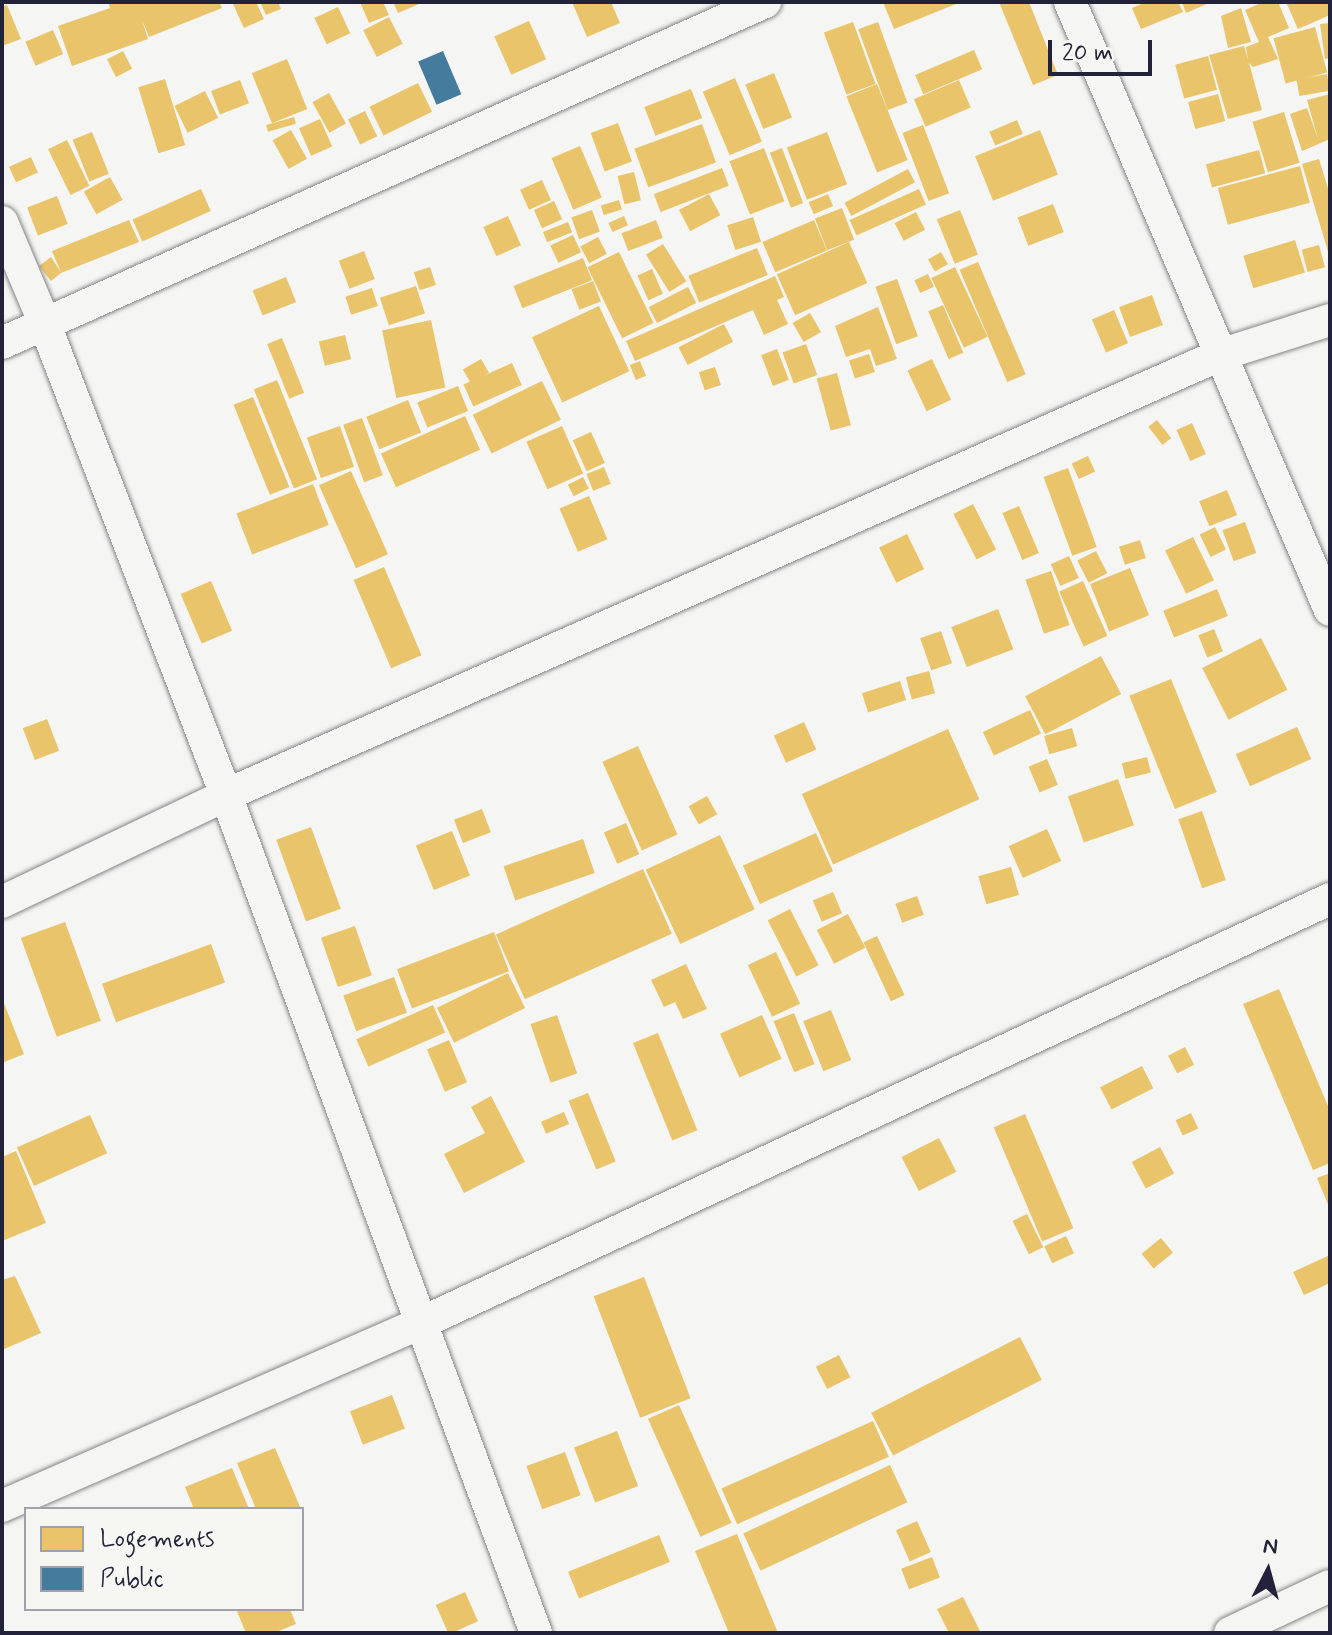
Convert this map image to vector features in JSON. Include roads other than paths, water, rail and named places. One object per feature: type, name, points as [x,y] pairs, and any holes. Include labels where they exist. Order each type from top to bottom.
[{"type":"street","points":[[2,343],[765,2]]},
{"type":"street","points":[[1070,2],[1330,610]]},
{"type":"street","points":[[2,222],[44,322],[226,795],[536,1633]]},
{"type":"street","points":[[2,902],[226,795],[1220,355],[1330,320]]},
{"type":"street","points":[[2,1506],[421,1323],[1330,899]]},
{"type":"street","points":[[1230,1633],[1330,1586]]}]
